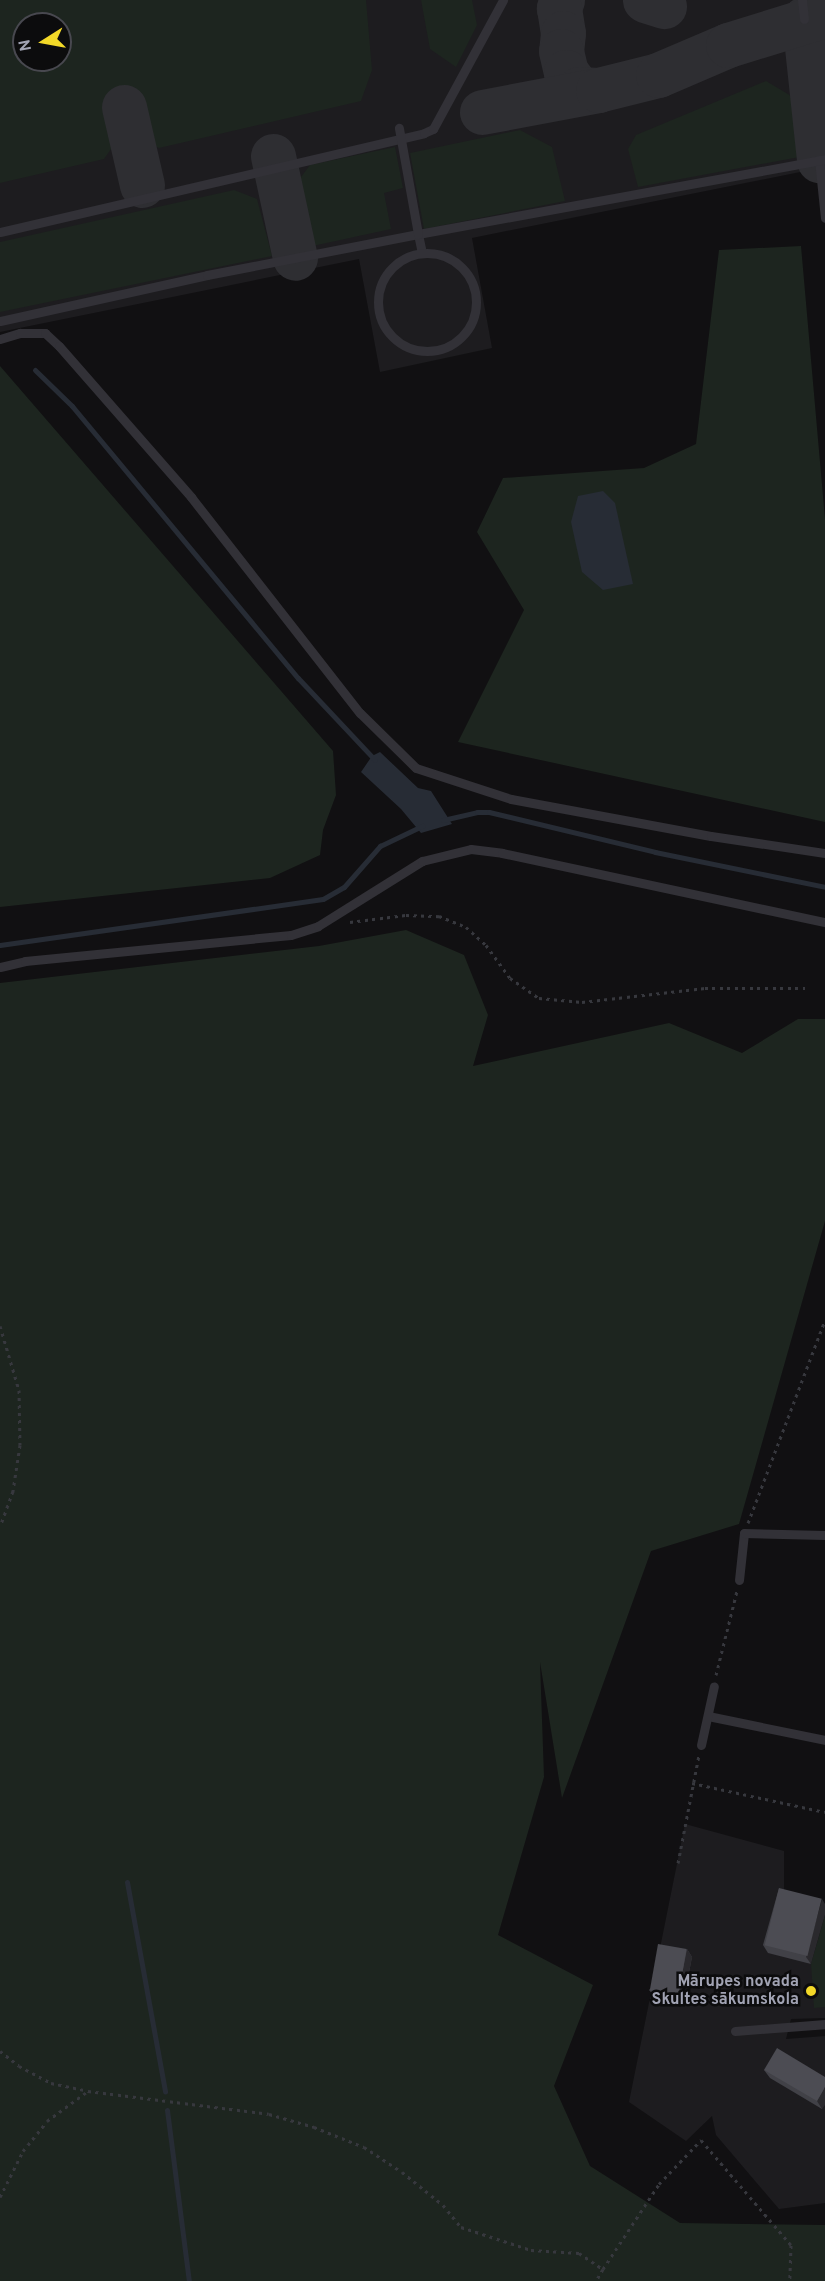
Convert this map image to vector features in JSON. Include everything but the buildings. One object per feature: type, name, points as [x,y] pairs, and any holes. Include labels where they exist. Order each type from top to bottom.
[{"type":"lane","points":[[0,232],[400,133],[433,129],[503,0]]},
{"type":"lane","points":[[802,0],[804,19]]},
{"type":"lane","points":[[400,133],[422,253]]},
{"type":"lane","points":[[0,321],[207,275],[822,160],[825,218]]},
{"type":"lane","points":[[422,253],[438,254],[453,261],[466,272],[473,287],[476,303],[473,319],[464,333],[452,344],[437,350],[420,351],[405,346],[391,336],[378,308],[379,292],[389,272],[407,257],[422,253]]},
{"type":"lane","points":[[0,339],[20,333],[45,333],[59,346],[191,497],[360,713],[416,768],[511,799],[711,836],[825,853]]},
{"type":"lane","points":[[0,967],[25,961],[291,935],[318,926],[422,861],[471,849],[502,853],[825,922]]},
{"type":"lane","points":[[739,1580],[744,1533],[825,1535]]},
{"type":"lane","points":[[701,1745],[714,1686]]},
{"type":"lane","points":[[708,1716],[825,1740]]},
{"type":"lane","points":[[735,2031],[825,2024]]},
{"type":"path","points":[[318,926],[406,915],[439,916],[466,927],[486,945],[510,978],[538,998],[582,1002],[705,988],[805,988]]},
{"type":"path","points":[[744,1533],[825,1320]]},
{"type":"path","points":[[0,1326],[19,1390],[20,1444],[13,1491],[0,1526]]},
{"type":"path","points":[[714,1686],[739,1580]]},
{"type":"path","points":[[678,1863],[701,1745]]},
{"type":"path","points":[[692,1783],[825,1812]]},
{"type":"path","points":[[0,2051],[19,2066],[51,2083],[88,2091],[269,2114],[314,2127],[364,2147],[402,2172],[443,2205],[461,2227],[531,2250],[579,2253],[603,2269]]},
{"type":"path","points":[[0,2197],[23,2151],[47,2121],[88,2091]]},
{"type":"path","points":[[596,2281],[659,2184],[701,2140],[791,2245],[790,2281]]},
{"type":"shaded area","points":[[0,0],[825,0],[825,167],[472,238],[492,348],[380,372],[359,259],[0,332]]},
{"type":"shaded area","points":[[0,0],[366,0],[372,70],[361,101],[159,148],[147,142],[136,96],[108,103],[116,142],[104,159],[0,183]]},
{"type":"shaded area","points":[[421,0],[472,0],[477,25],[456,67],[430,49]]},
{"type":"shaded area","points":[[766,81],[798,100],[805,156],[638,187],[628,149],[636,135]]},
{"type":"shaded area","points":[[520,130],[552,147],[565,201],[424,229],[410,153]]},
{"type":"shaded area","points":[[395,147],[403,188],[384,193],[391,229],[308,247],[295,185],[310,165]]},
{"type":"shaded area","points":[[234,190],[257,199],[272,256],[0,312],[0,242]]},
{"type":"shaded area","points":[[801,246],[825,519],[825,822],[458,742],[524,610],[477,532],[503,478],[644,468],[696,444],[719,250]]},
{"type":"shaded area","points":[[0,366],[333,751],[336,795],[323,830],[320,855],[270,878],[0,907]]},
{"type":"shaded area","points":[[603,491],[615,503],[633,584],[603,590],[582,572],[571,522],[578,496]]},
{"type":"shaded area","points":[[380,752],[418,788],[431,791],[452,824],[421,833],[401,809],[361,772],[372,756]]},
{"type":"shaded area","points":[[406,930],[464,955],[488,1015],[473,1066],[669,1023],[742,1053],[798,1019],[825,1019],[825,1221],[739,1524],[651,1551],[562,1798],[540,1662],[544,1777],[498,1935],[593,1985],[554,2086],[590,2166],[680,2223],[825,2225],[825,2281],[0,2281],[0,983],[319,946]]},
{"type":"shaded area","points":[[685,1824],[784,1851],[784,1895],[811,1964],[825,1920],[825,2018],[791,2019],[786,2039],[825,2036],[825,2203],[779,2209],[716,2135],[712,2116],[686,2141],[629,2102]]},
{"type":"shaded area","points":[[825,1915],[825,2007],[814,2008],[811,1964]]},
{"type":"waterway","points":[[35,370],[72,406],[298,678],[375,760]]},
{"type":"waterway","points":[[443,820],[477,812],[489,812],[655,852],[825,887]]},
{"type":"waterway","points":[[0,945],[323,899],[344,887],[380,846],[422,826]]},
{"type":"waterway","points":[[127,1882],[165,2092]]},
{"type":"waterway","points":[[167,2110],[189,2281]]},
{"type":"taxiway","points":[[562,0],[559,8],[563,33],[561,51],[566,72],[579,89],[598,90]]},
{"type":"taxiway","points":[[645,0],[664,6]]},
{"type":"taxiway","points":[[482,112],[598,90],[658,75],[728,45],[825,15]]},
{"type":"taxiway","points":[[804,19],[819,160]]},
{"type":"taxiway","points":[[124,107],[142,185]]},
{"type":"taxiway","points":[[273,156],[295,258]]},
{"type":"place","name":"Mārupes novada Skultes sākumskola","points":[[811,1991]]}]
